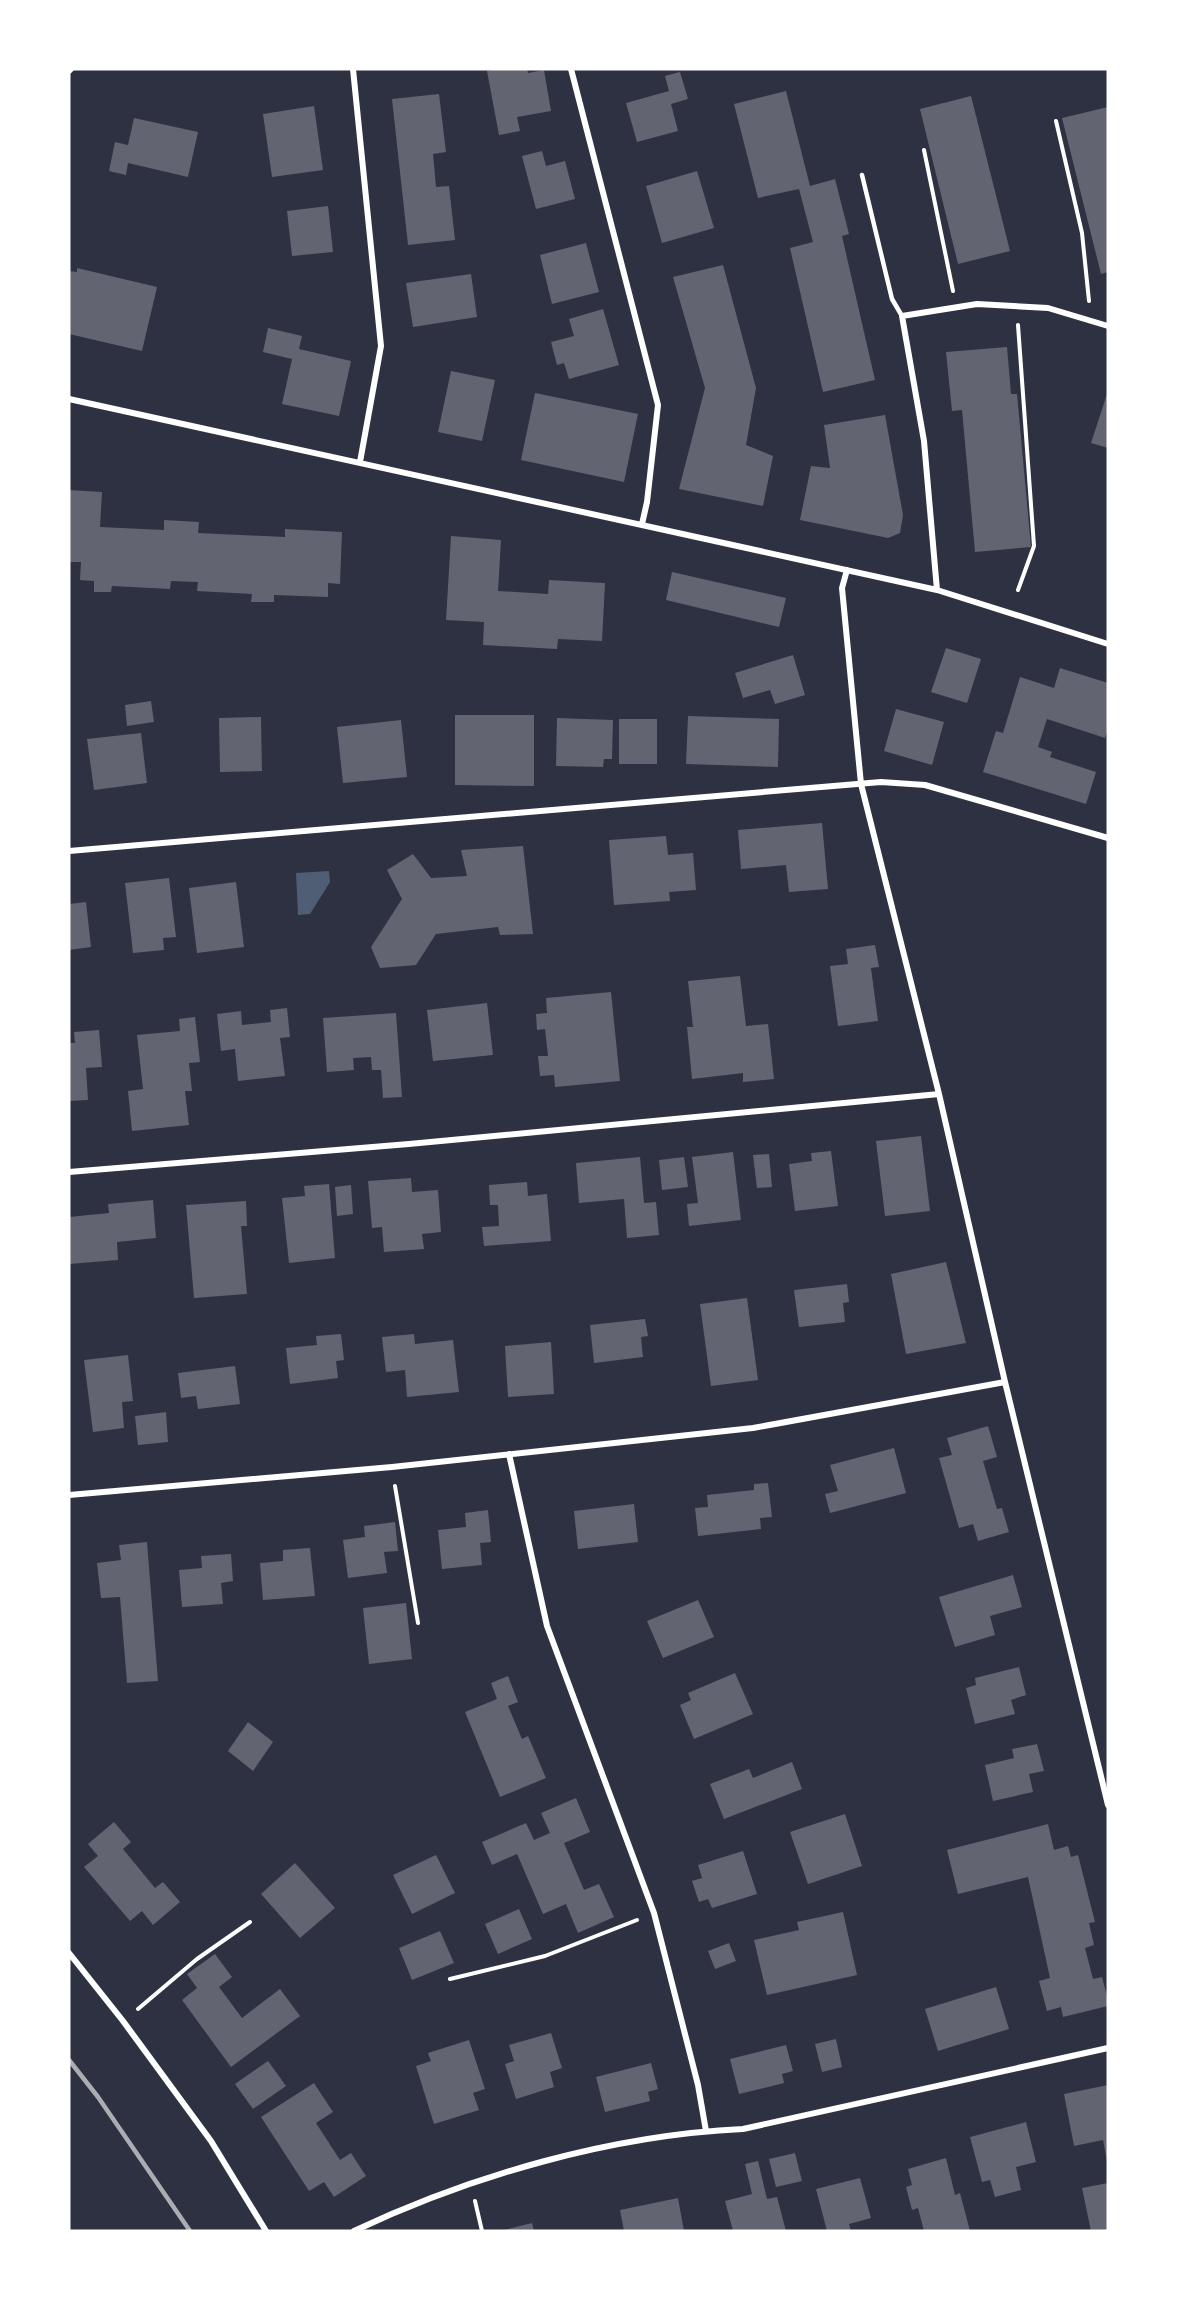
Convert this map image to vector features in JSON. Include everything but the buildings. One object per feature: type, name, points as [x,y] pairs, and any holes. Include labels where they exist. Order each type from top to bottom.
[{"type":"street","points":[[353,69],[381,346],[360,462]]},
{"type":"street","points":[[571,69],[658,405],[647,502],[642,524]]},
{"type":"street","points":[[938,591],[924,441],[902,316],[977,304],[1048,308],[1108,326]]},
{"type":"street","points":[[69,399],[938,591],[1108,644]]},
{"type":"street","points":[[847,570],[842,588],[861,784],[939,1094],[1005,1382],[1105,1773],[1108,1805]]},
{"type":"street","points":[[69,851],[881,782],[926,785],[1108,838]]},
{"type":"street","points":[[69,1172],[421,1143],[939,1094]]},
{"type":"street","points":[[69,1495],[392,1467],[753,1428],[1005,1382]]},
{"type":"street","points":[[509,1454],[547,1626],[654,1913],[698,2085],[706,2131]]},
{"type":"street","points":[[69,1953],[123,2021],[211,2141],[266,2231]]},
{"type":"street","points":[[354,2231],[468,2184],[567,2155],[706,2131],[743,2129],[1108,2048]]},
{"type":"lane","points":[[862,175],[892,299],[902,316]]},
{"type":"path","points":[[1056,121],[1083,233],[1088,276],[1087,319]]},
{"type":"path","points":[[924,150],[956,306]]},
{"type":"path","points":[[1018,306],[1018,345],[1034,546],[1018,590]]},
{"type":"path","points":[[392,1467],[418,1623]]},
{"type":"path","points":[[450,1979],[545,1956],[654,1913]]},
{"type":"path","points":[[123,2021],[197,1959],[250,1922]]},
{"type":"path","points":[[468,2184],[482,2231]]},
{"type":"water","points":[[329,871],[330,882],[310,914],[298,915],[296,873]]},
{"type":"railway","points":[[69,2060],[98,2097],[190,2231]]}]
